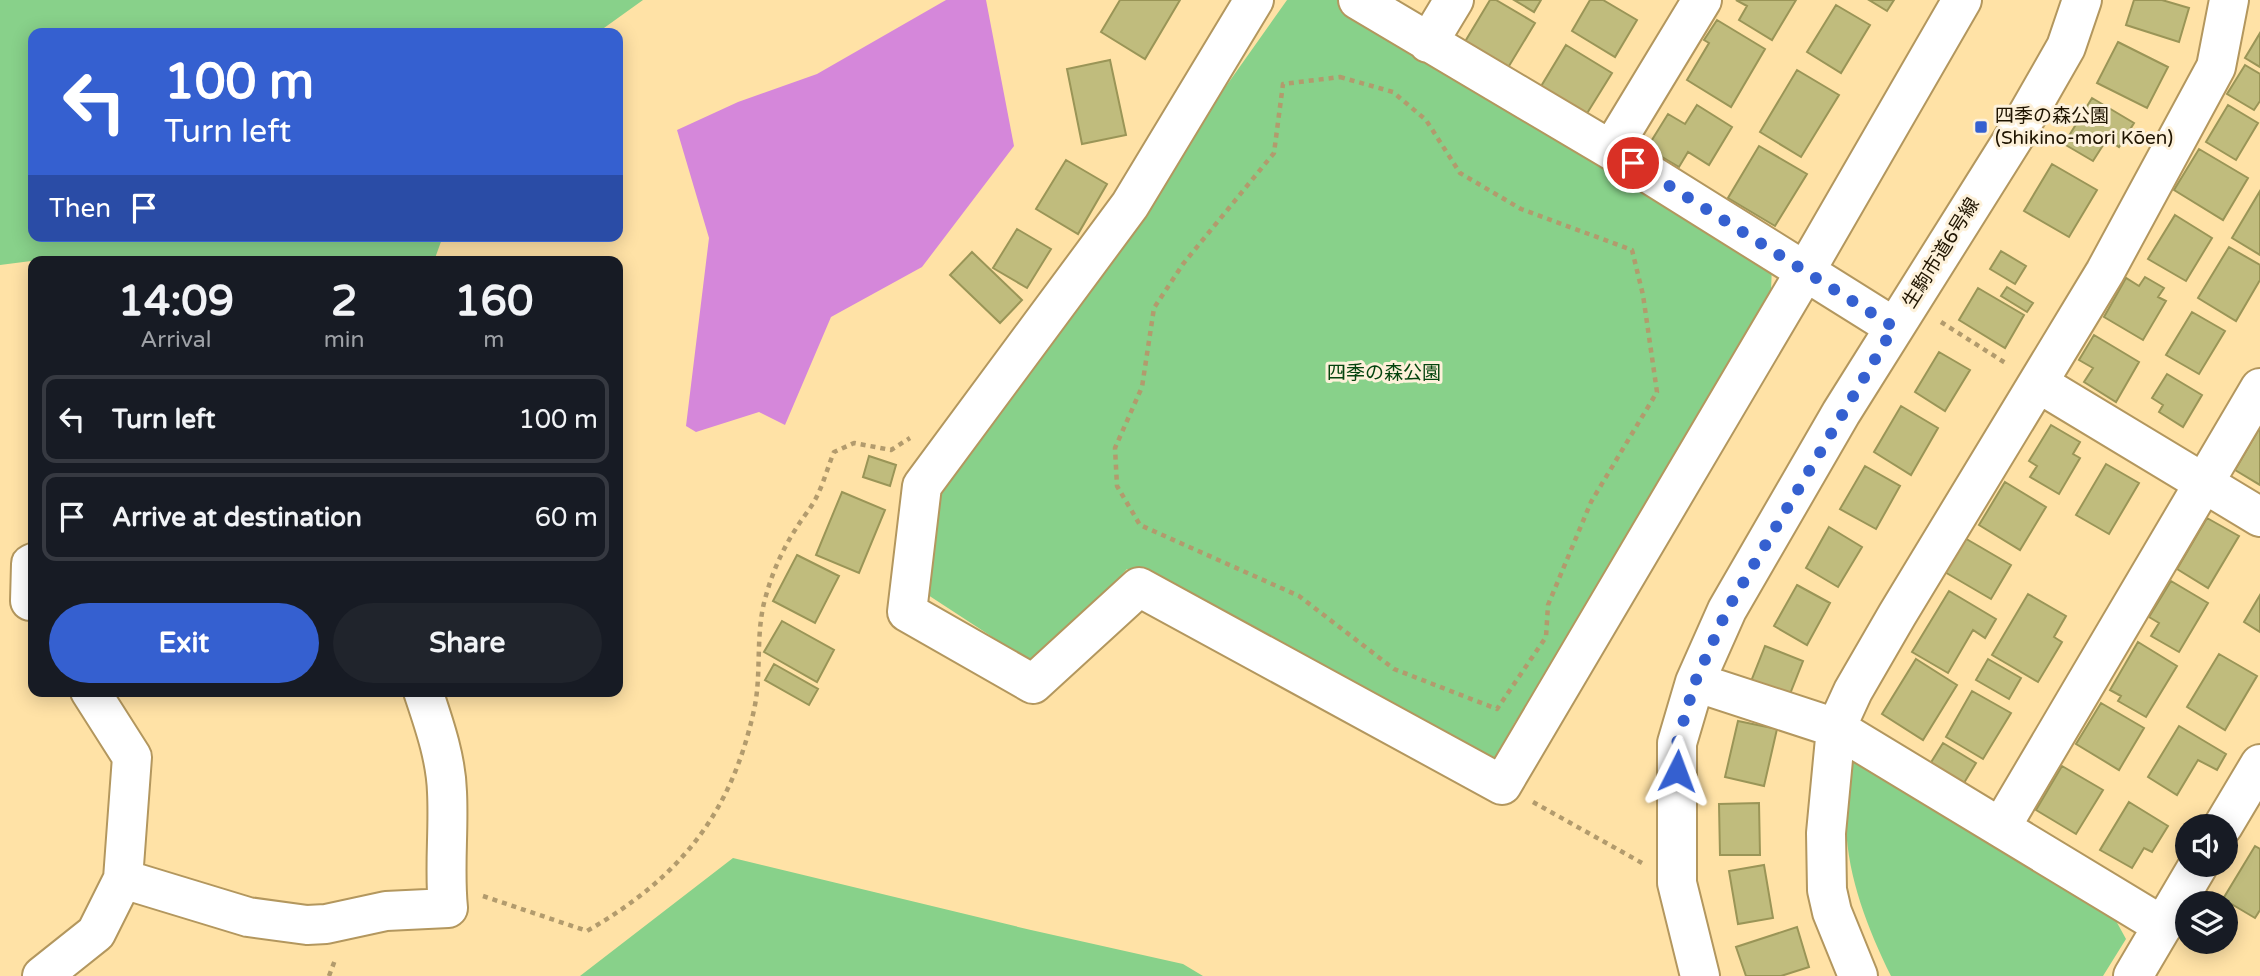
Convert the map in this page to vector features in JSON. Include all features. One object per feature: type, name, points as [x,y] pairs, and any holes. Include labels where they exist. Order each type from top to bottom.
[{"type":"street","points":[[1254,0],[1130,205],[922,486],[907,612],[1033,684],[1139,587],[1502,785],[1962,0]]},
{"type":"street","points":[[1358,0],[1611,150],[1894,327]]},
{"type":"street","points":[[1429,43],[1454,0]]},
{"type":"street","points":[[1611,150],[1702,0]]},
{"type":"street","name":"生駒市道6号線","points":[[1699,976],[1677,883],[1677,743],[1695,682],[1727,610],[1894,327],[2018,131],[2066,47],[2082,0]]},
{"type":"street","points":[[1857,976],[1832,912],[1827,890],[1826,833],[1836,728],[1876,650],[2105,272],[2216,66],[2229,0]]},
{"type":"street","points":[[2038,383],[2260,517]]},
{"type":"street","points":[[2001,827],[2260,388]]},
{"type":"street","points":[[1695,682],[1836,728],[2162,926]]},
{"type":"street","points":[[42,976],[96,933],[123,879],[132,757],[94,697]]},
{"type":"street","points":[[123,879],[248,917],[307,925],[326,924],[386,911],[448,908],[445,881],[447,790],[438,734],[425,697]]},
{"type":"street","points":[[2230,814],[2260,764]]},
{"type":"street","points":[[2133,976],[2191,877]]},
{"type":"path","points":[[1340,78],[1393,92],[1426,120],[1460,173],[1521,209],[1632,250],[1643,295],[1657,392],[1591,502],[1562,578],[1548,606],[1546,636],[1496,709],[1452,691],[1394,668],[1299,596],[1140,525],[1117,486],[1115,448],[1142,387],[1154,308],[1183,264],[1274,153],[1283,84],[1340,78]]},
{"type":"path","points":[[1937,320],[2038,383]]},
{"type":"path","points":[[445,881],[587,931],[617,913],[666,874],[694,844],[718,810],[738,763],[754,710],[764,603],[774,566],[817,496],[824,473],[835,452],[854,443],[891,450],[912,437]]},
{"type":"path","points":[[1502,785],[1677,883]]},
{"type":"green space","points":[[0,0],[643,0],[604,28],[28,28],[28,242],[441,242],[436,256],[28,256],[28,261],[0,265]]},
{"type":"green space","name":"四季の森公園","points":[[1287,0],[1338,0],[1772,265],[1771,291],[1563,649],[1515,722],[1493,763],[1127,569],[1048,657],[1029,661],[928,595],[942,487]]},
{"type":"green space","points":[[1851,750],[2109,908],[2126,939],[2103,976],[1891,976],[1867,922],[1851,865],[1846,817]]},
{"type":"green space","points":[[733,858],[1183,964],[1203,976],[580,976]]},
{"type":"shaded area","points":[[946,0],[986,0],[1014,146],[922,267],[831,317],[785,425],[759,412],[696,432],[686,426],[709,238],[677,130],[738,102],[817,74]]},
{"type":"building","points":[[1120,0],[1180,0],[1145,59],[1101,32]]},
{"type":"building","points":[[1490,0],[1496,0],[1535,23],[1506,71],[1463,45]]},
{"type":"building","points":[[1514,0],[1541,0],[1534,12]]},
{"type":"building","points":[[1590,0],[1603,0],[1637,20],[1615,57],[1572,31]]},
{"type":"building","points":[[1736,0],[1796,0],[1772,40],[1739,20],[1747,6]]},
{"type":"building","points":[[1869,0],[1894,0],[1887,11]]},
{"type":"building","points":[[2134,0],[2162,0],[2189,8],[2179,42],[2126,25]]},
{"type":"building","points":[[1836,5],[1870,25],[1841,73],[1807,52]]},
{"type":"building","points":[[1717,20],[1765,49],[1731,107],[1687,80],[1709,43],[1704,40]]},
{"type":"building","points":[[2260,33],[2260,67],[2245,58]]},
{"type":"building","points":[[2118,42],[2168,67],[2147,108],[2097,83]]},
{"type":"building","points":[[1566,45],[1612,73],[1586,115],[1540,88]]},
{"type":"building","points":[[1110,60],[1126,135],[1082,144],[1067,69]]},
{"type":"building","points":[[2245,65],[2260,74],[2260,101],[2254,110],[2227,94]]},
{"type":"building","points":[[1797,70],[1839,95],[1801,157],[1760,132]]},
{"type":"building","points":[[2092,98],[2134,123],[2119,147],[2107,139],[2093,161],[2064,144]]},
{"type":"building","points":[[1697,105],[1732,127],[1709,165],[1688,152],[1679,167],[1647,148],[1668,114],[1685,124]]},
{"type":"building","points":[[2228,105],[2258,123],[2236,160],[2206,142]]},
{"type":"building","points":[[1759,146],[1807,174],[1775,226],[1728,198]]},
{"type":"building","points":[[2199,149],[2248,178],[2223,220],[2174,190]]},
{"type":"building","points":[[1066,160],[1107,184],[1078,234],[1036,209]]},
{"type":"building","points":[[2052,164],[2097,190],[2069,237],[2024,211]]},
{"type":"building","points":[[2260,191],[2260,255],[2232,238]]},
{"type":"building","points":[[2175,215],[2212,238],[2186,281],[2148,259]]},
{"type":"building","points":[[1017,229],[1051,249],[1027,288],[993,268]]},
{"type":"building","points":[[2229,247],[2260,265],[2260,280],[2236,321],[2198,298]]},
{"type":"building","points":[[2001,251],[2026,266],[2015,284],[1990,269]]},
{"type":"building","points":[[972,252],[1022,300],[1000,323],[950,275]]},
{"type":"building","points":[[2145,277],[2164,288],[2158,297],[2166,301],[2143,340],[2104,317],[2126,278],[2139,286]]},
{"type":"building","points":[[2007,287],[2033,303],[2027,312],[2001,296]]},
{"type":"building","points":[[1978,288],[2024,315],[2005,348],[1959,320]]},
{"type":"building","points":[[2192,312],[2225,331],[2199,374],[2166,355]]},
{"type":"building","points":[[2094,335],[2139,362],[2116,402],[2084,382],[2093,368],[2079,360]]},
{"type":"building","points":[[1939,352],[1970,370],[1945,411],[1915,392]]},
{"type":"building","points":[[2167,374],[2202,395],[2183,427],[2159,412],[2163,405],[2152,398]]},
{"type":"building","points":[[1901,406],[1938,428],[1911,475],[1874,452]]},
{"type":"building","points":[[2051,425],[2080,442],[2073,454],[2080,458],[2059,494],[2030,477],[2037,466],[2029,461]]},
{"type":"building","points":[[2260,429],[2260,485],[2235,470]]},
{"type":"building","points":[[869,456],[896,465],[890,486],[863,477]]},
{"type":"building","points":[[2106,464],[2139,483],[2109,534],[2076,515]]},
{"type":"building","points":[[1865,466],[1900,486],[1876,529],[1840,509]]},
{"type":"building","points":[[2005,482],[2046,507],[2020,550],[1979,525]]},
{"type":"building","points":[[842,492],[885,510],[859,573],[816,555]]},
{"type":"building","points":[[2207,518],[2239,536],[2208,588],[2177,569]]},
{"type":"building","points":[[1829,527],[1862,547],[1838,587],[1806,568]]},
{"type":"building","points":[[1963,537],[2011,565],[1991,599],[1943,571]]},
{"type":"building","points":[[797,555],[839,576],[815,623],[773,601]]},
{"type":"building","points":[[2171,581],[2208,603],[2179,652],[2151,636],[2159,623],[2149,617]]},
{"type":"building","points":[[1797,585],[1830,603],[1807,645],[1774,626]]},
{"type":"building","points":[[1949,591],[1996,619],[1985,638],[1973,630],[1948,673],[1912,652]]},
{"type":"building","points":[[2028,594],[2066,616],[2054,637],[2062,642],[2038,682],[1992,655]]},
{"type":"building","points":[[2260,595],[2260,632],[2244,622]]},
{"type":"building","points":[[782,621],[834,650],[817,682],[764,652]]},
{"type":"building","points":[[2138,642],[2177,666],[2146,717],[2118,701],[2121,696],[2110,690]]},
{"type":"building","points":[[1765,646],[1803,661],[1788,699],[1750,684]]},
{"type":"building","points":[[2219,654],[2257,676],[2225,730],[2187,707]]},
{"type":"building","points":[[1916,659],[1957,685],[1923,740],[1882,714]]},
{"type":"building","points":[[1988,659],[2021,678],[2009,699],[1976,680]]},
{"type":"building","points":[[774,664],[818,689],[809,705],[765,680]]},
{"type":"building","points":[[1972,691],[2011,713],[1983,759],[1946,737]]},
{"type":"building","points":[[2101,703],[2144,728],[2119,770],[2076,744]]},
{"type":"building","points":[[1738,721],[1777,729],[1764,786],[1725,777]]},
{"type":"building","points":[[2179,726],[2226,754],[2217,770],[2198,760],[2177,795],[2148,777]]},
{"type":"building","points":[[1943,743],[1976,763],[1964,783],[1930,764]]},
{"type":"building","points":[[2062,766],[2103,790],[2076,834],[2036,810]]},
{"type":"building","points":[[2129,802],[2168,826],[2152,852],[2144,848],[2132,868],[2100,850]]},
{"type":"building","points":[[1759,803],[1760,855],[1720,855],[1719,804]]},
{"type":"building","points":[[2255,846],[2260,849],[2260,910],[2255,918],[2238,908],[2238,891],[2228,891]]},
{"type":"building","points":[[1764,865],[1773,918],[1738,924],[1729,871]]},
{"type":"building","points":[[1797,927],[1809,967],[1781,976],[1746,976],[1736,947]]},
{"type":"place","name":"四季の森公園 (Shikino-mori Kōen)","points":[[1981,127]]},
{"type":"route","points":[[1633,163],[1894,327],[1727,610],[1695,682],[1677,743],[1677,771]]}]
